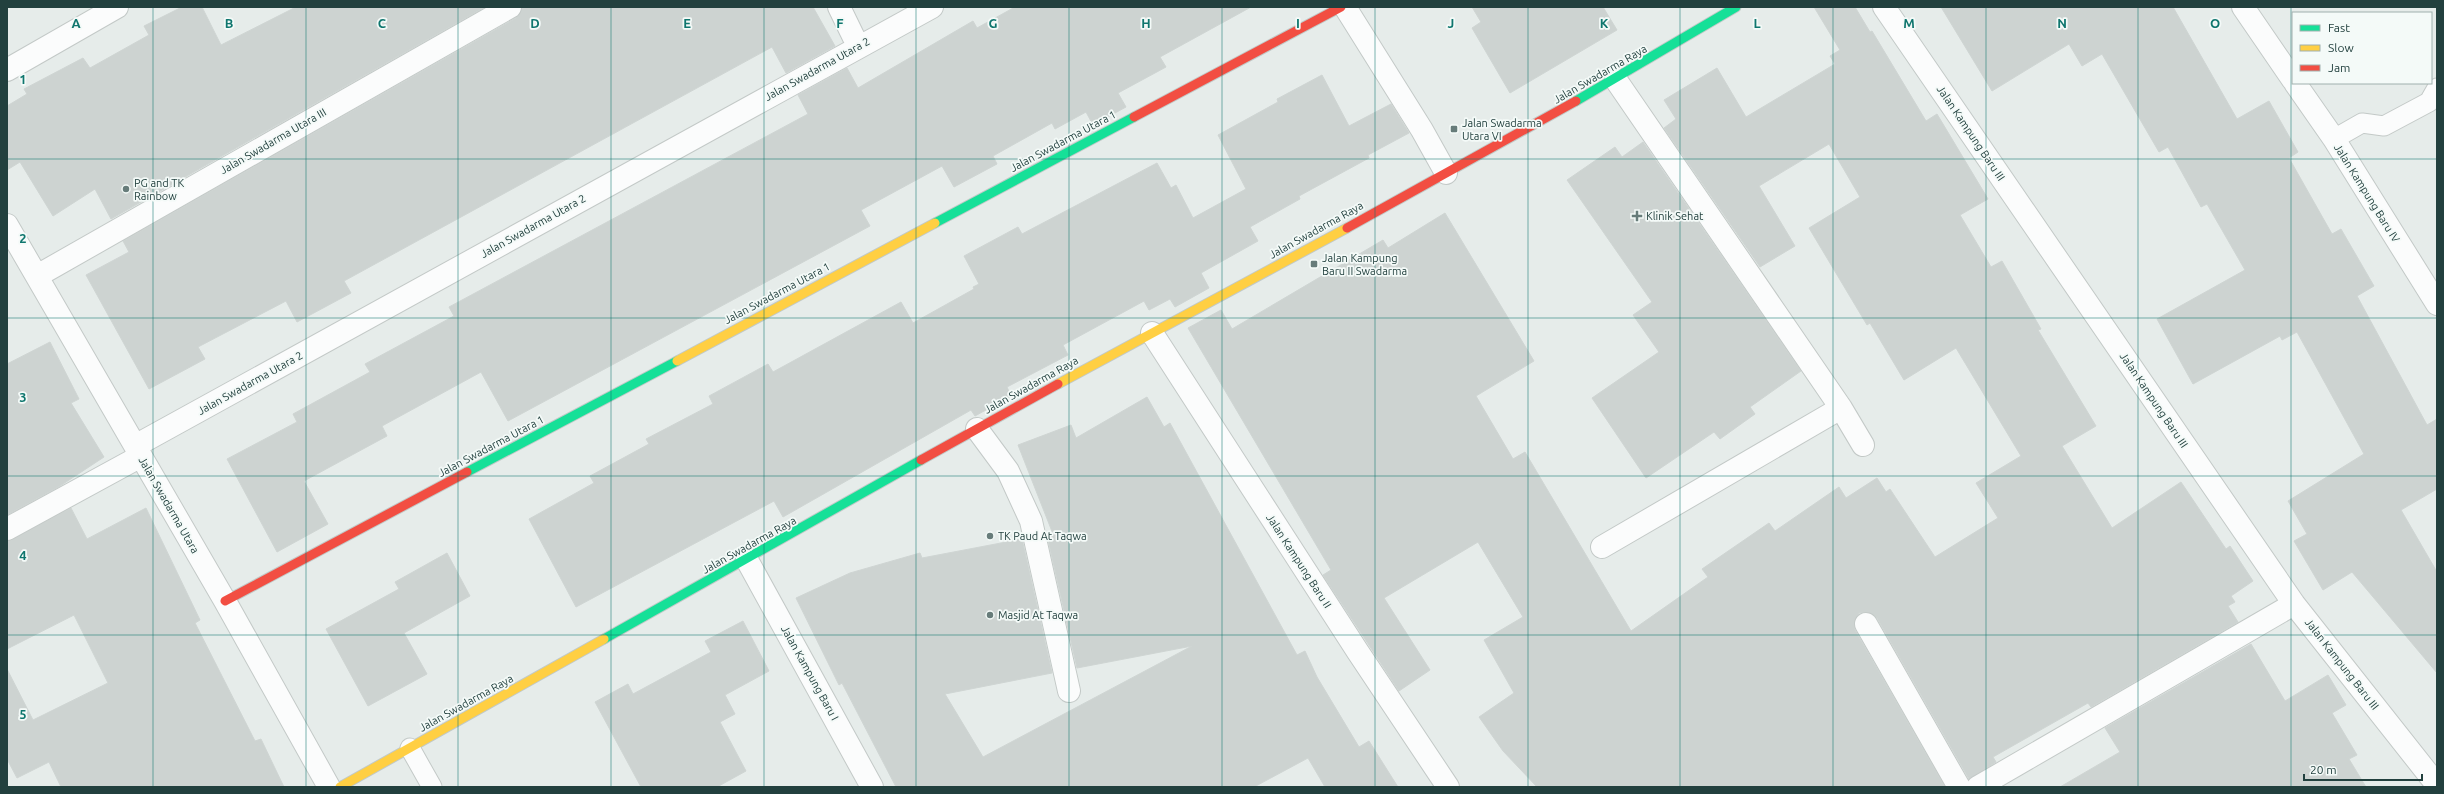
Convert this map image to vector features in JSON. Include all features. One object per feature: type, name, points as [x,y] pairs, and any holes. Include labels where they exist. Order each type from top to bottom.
[{"type":"main road","name":"Jalan Swadarma Utara 1","points":[[225,601],[1341,7]]},
{"type":"main road","name":"Jalan Swadarma Raya","points":[[340,787],[747,560],[977,429],[1616,80],[1736,7]]},
{"type":"street","points":[[7,70],[117,7]]},
{"type":"street","name":"Jalan Swadarma Utara III","points":[[37,276],[510,7]]},
{"type":"street","points":[[839,7],[858,46]]},
{"type":"street","name":"Jalan Swadarma Utara 2","points":[[7,529],[138,451],[858,46],[932,7]]},
{"type":"street","points":[[1345,7],[1422,130],[1446,173]]},
{"type":"street","name":"Jalan Kampung Baru III","points":[[1884,7],[2294,604],[2437,785]]},
{"type":"street","points":[[2243,7],[2292,79]]},
{"type":"street","points":[[1616,80],[1841,408],[1863,445]]},
{"type":"street","name":"Jalan Kampung Baru IV","points":[[2296,84],[2334,140],[2437,304]]},
{"type":"street","name":"Jalan Swadarma Utara","points":[[7,225],[225,601],[328,787]]},
{"type":"street","name":"Jalan Kampung Baru II","points":[[1152,333],[1358,652],[1448,787]]},
{"type":"street","points":[[1602,546],[1841,408]]},
{"type":"street","points":[[977,429],[1008,471],[1031,520],[1069,691]]},
{"type":"street","name":"Jalan Kampung Baru I","points":[[747,560],[872,787]]},
{"type":"street","points":[[1978,787],[2294,604]]},
{"type":"street","points":[[1866,624],[1959,787]]},
{"type":"lane","points":[[2334,140],[2362,123],[2384,126],[2429,102],[2437,88]]},
{"type":"lane","points":[[410,748],[432,787]]},
{"type":"building","points":[[182,7],[202,7],[221,45],[296,7],[485,7],[111,219],[95,189],[53,216],[20,162],[7,170],[7,106],[27,94],[24,89],[83,58],[90,68],[149,35],[144,26]]},
{"type":"building","points":[[522,7],[813,7],[835,46],[786,73],[772,47],[344,281],[351,293],[297,322],[286,301],[198,347],[205,359],[149,389],[86,275],[129,252],[123,241],[516,18]]},
{"type":"building","points":[[1015,7],[1251,7],[1160,57],[1166,67],[1118,93],[1126,107],[1093,125],[1086,112],[1055,129],[1052,123],[993,156],[997,164],[954,187],[942,166],[861,210],[870,226],[508,421],[481,372],[382,426],[387,436],[304,481],[328,524],[277,552],[227,459],[297,422],[293,414],[370,372],[365,364],[454,316],[449,307],[808,114],[798,95],[847,68],[858,88],[973,21],[977,28]]},
{"type":"building","points":[[1472,7],[1603,7],[1617,30],[1510,93],[1472,28],[1481,22]]},
{"type":"building","points":[[1814,7],[1855,7],[1870,32],[1872,31],[1926,121],[1937,114],[1988,199],[1960,215],[1991,267],[2002,261],[2041,329],[2038,330],[2096,426],[2062,446],[2112,528],[2181,482],[2226,549],[2230,546],[2253,581],[2231,596],[2235,602],[2228,606],[2238,622],[2091,707],[2088,703],[1993,757],[1996,762],[1969,779],[1877,618],[1866,612],[1859,613],[1854,624],[1855,630],[1945,787],[1537,787],[1503,751],[1479,717],[1514,693],[1484,640],[1523,617],[1478,542],[1384,598],[1430,670],[1399,691],[1323,575],[1331,570],[1188,328],[1221,310],[1232,329],[1383,240],[1388,248],[1445,213],[1534,361],[1476,396],[1513,459],[1525,452],[1631,631],[1708,577],[1702,569],[1769,523],[1775,531],[1839,487],[1846,498],[1877,478],[1886,492],[1890,489],[1935,557],[1998,518],[1976,483],[2021,456],[1956,348],[1904,380],[1870,323],[1867,325],[1809,228],[1860,197],[1829,144],[1759,186],[1795,246],[1760,267],[1664,128],[1676,119],[1664,100],[1717,68],[1746,117],[1835,64],[1830,56],[1840,50]]},
{"type":"building","points":[[1941,7],[2173,7],[2237,119],[2269,101],[2298,152],[2289,158],[2332,234],[2341,229],[2374,286],[2357,296],[2427,425],[2437,419],[2437,489],[2401,510],[2437,572],[2437,673],[2352,572],[2323,590],[2294,541],[2307,534],[2288,501],[2364,454],[2297,332],[2282,340],[2280,336],[2193,384],[2157,319],[2245,270],[2207,204],[2201,207],[2168,147],[2159,152],[2102,54],[2082,66],[2069,44],[1992,91]]},
{"type":"building","points":[[1322,75],[1349,126],[1391,104],[1409,133],[1368,155],[1369,158],[1299,196],[1300,199],[1250,227],[1258,241],[1201,273],[1209,288],[1175,307],[1170,299],[1149,310],[1144,301],[1063,345],[1068,355],[1007,387],[1011,396],[975,416],[971,410],[783,517],[774,501],[576,607],[529,519],[594,483],[590,476],[649,444],[646,439],[713,404],[709,396],[768,364],[773,372],[901,302],[913,323],[974,289],[973,287],[979,284],[964,256],[1018,227],[1022,234],[1157,163],[1171,188],[1176,185],[1193,218],[1246,189],[1218,135],[1278,102],[1277,99]]},
{"type":"building","points":[[1643,142],[1801,371],[1750,407],[1755,414],[1720,439],[1714,432],[1646,478],[1592,398],[1659,352],[1633,315],[1652,302],[1567,180],[1615,147],[1622,157]]},
{"type":"building","points":[[50,342],[79,399],[71,403],[104,457],[60,486],[7,515],[7,364]]},
{"type":"building","points":[[1147,397],[1164,427],[1170,423],[1297,655],[1305,651],[1317,677],[1359,747],[1369,741],[1398,787],[1325,787],[1308,758],[1254,787],[896,787],[842,683],[839,685],[796,598],[850,573],[920,553],[922,558],[1022,539],[1052,673],[945,694],[983,757],[1192,646],[1077,668],[1047,535],[1053,534],[1018,445],[1071,425],[1076,438]]},
{"type":"building","points":[[71,508],[87,539],[146,508],[200,620],[195,623],[255,741],[261,739],[284,787],[61,787],[49,762],[17,778],[7,759],[7,669],[33,720],[108,683],[74,615],[7,649],[7,541]]},
{"type":"building","points":[[447,553],[470,596],[404,633],[427,674],[368,706],[326,629],[399,589],[395,582]]},
{"type":"building","points":[[743,621],[769,671],[725,695],[735,714],[720,722],[746,771],[717,787],[641,787],[595,702],[628,684],[633,694],[711,652],[705,641]]},
{"type":"building","points":[[2251,644],[2285,701],[2328,675],[2346,705],[2332,713],[2357,755],[2349,759],[2366,787],[2060,787],[2120,752],[2105,728]]},
{"type":"traffic: fast","points":[[1576,101],[1736,7]]},
{"type":"traffic: fast","points":[[935,223],[1134,117]]},
{"type":"traffic: fast","points":[[467,472],[677,361]]},
{"type":"traffic: fast","points":[[604,639],[921,460]]},
{"type":"traffic: slow","points":[[677,361],[935,223]]},
{"type":"traffic: slow","points":[[1058,384],[1347,228]]},
{"type":"traffic: slow","points":[[340,787],[604,639]]},
{"type":"traffic: jam","points":[[1134,117],[1341,7]]},
{"type":"traffic: jam","points":[[1347,228],[1576,101]]},
{"type":"traffic: jam","points":[[921,460],[1058,384]]},
{"type":"traffic: jam","points":[[225,601],[467,472]]},
{"type":"place","name":"Jalan Swadarma Utara VI","points":[[1454,129]]},
{"type":"place","name":"PG and TK Rainbow","points":[[126,189]]},
{"type":"place","name":"Klinik Sehat","points":[[1637,216]]},
{"type":"place","name":"Jalan Kampung Baru II Swadarma","points":[[1314,264]]},
{"type":"place","name":"TK Paud At Taqwa","points":[[990,536]]},
{"type":"place","name":"Masjid At Taqwa","points":[[990,615]]}]
